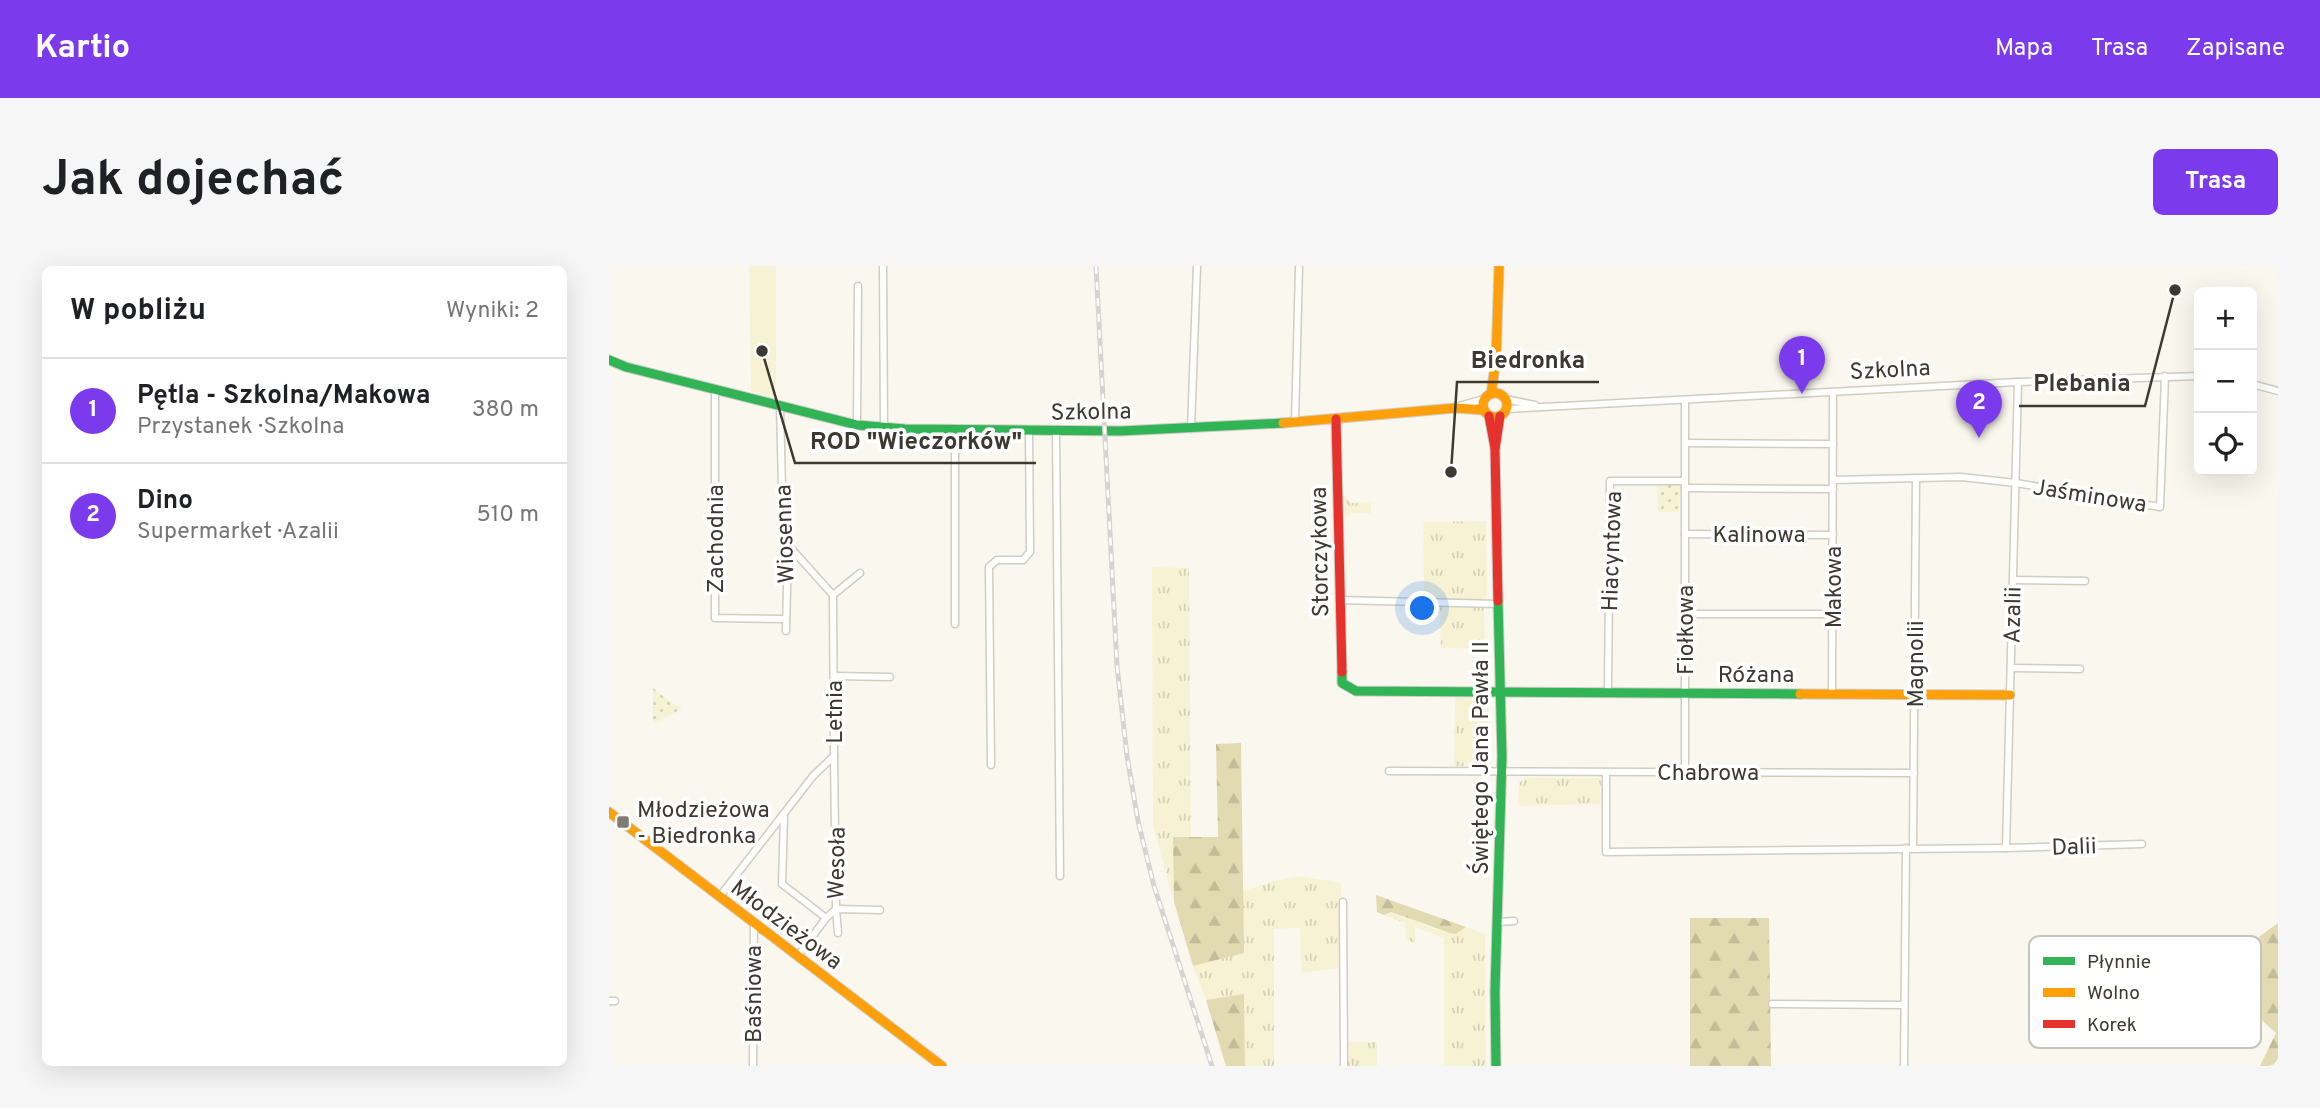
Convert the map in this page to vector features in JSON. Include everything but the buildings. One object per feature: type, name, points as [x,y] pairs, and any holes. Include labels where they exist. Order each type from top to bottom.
[{"type":"street","points":[[883,266],[884,428]]},
{"type":"street","points":[[1191,429],[1197,266]]},
{"type":"street","name":"Świętego Jana Pawła II","points":[[1496,1066],[1495,998],[1501,772],[1495,449],[1499,266]]},
{"type":"street","points":[[1295,422],[1299,268]]},
{"type":"street","points":[[857,425],[858,286]]},
{"type":"street","name":"Szkolna","points":[[609,360],[626,367],[857,425],[1029,431],[1191,429],[1336,419],[1498,402],[1540,406],[2194,376]]},
{"type":"street","name":"Jaśminowa","points":[[2016,483],[2160,507],[2165,376]]},
{"type":"street","name":"Azalii","points":[[2006,848],[2018,382]]},
{"type":"street","points":[[2257,385],[2278,391]]},
{"type":"street","name":"Zachodnia","points":[[715,390],[715,618],[786,619]]},
{"type":"street","name":"Makowa","points":[[1832,694],[1833,392]]},
{"type":"street","name":"Fiołkowa","points":[[1685,400],[1685,772]]},
{"type":"street","name":"Szkolna","points":[[1456,408],[1486,413],[1498,402]]},
{"type":"street","name":"Świętego Jana Pawła II","points":[[1495,449],[1486,413],[1498,402]]},
{"type":"street","name":"Wiosenna","points":[[779,406],[783,529],[788,545],[786,631]]},
{"type":"street","name":"Storczykowa","points":[[1336,419],[1342,683]]},
{"type":"street","points":[[955,430],[955,624]]},
{"type":"street","points":[[991,765],[989,567],[997,560],[1023,560],[1030,552],[1029,431]]},
{"type":"street","points":[[1056,431],[1060,876]]},
{"type":"street","points":[[1686,443],[1833,444]]},
{"type":"street","points":[[1833,480],[1961,477],[2016,483]]},
{"type":"street","name":"Magnolii","points":[[1904,1066],[1914,773],[1916,479]]},
{"type":"street","name":"Hiacyntowa","points":[[1608,692],[1610,481],[1685,484]]},
{"type":"street","points":[[1685,484],[1833,489]]},
{"type":"street","name":"Kalinowa","points":[[1685,534],[1833,534]]},
{"type":"street","points":[[788,545],[833,595],[860,573]]},
{"type":"street","points":[[2013,580],[2085,581]]},
{"type":"street","name":"Letnia","points":[[720,897],[814,776],[834,756],[833,595]]},
{"type":"street","points":[[1339,600],[1498,604]]},
{"type":"street","points":[[1685,614],[1833,614]]},
{"type":"street","points":[[2011,668],[2080,669]]},
{"type":"street","points":[[835,676],[890,677]]},
{"type":"street","name":"Różana","points":[[1342,683],[1356,691],[2010,695]]},
{"type":"street","name":"Wesoła","points":[[798,956],[826,918],[836,909],[834,756]]},
{"type":"street","name":"Chabrowa","points":[[1389,771],[1914,773]]},
{"type":"street","name":"Dalii","points":[[1606,772],[1606,852],[2142,844]]},
{"type":"street","name":"Młodzieżowa","points":[[609,812],[942,1066]]},
{"type":"street","points":[[784,817],[782,884],[826,918]]},
{"type":"street","points":[[1343,902],[1344,1066]]},
{"type":"street","points":[[838,933],[836,909],[880,909]]},
{"type":"street","points":[[1497,922],[1514,921]]},
{"type":"street","name":"Baśniowa","points":[[753,1066],[754,922]]},
{"type":"street","points":[[1772,1004],[1904,1005]]},
{"type":"green space","points":[[749,266],[776,266],[776,398],[751,391]]},
{"type":"green space","points":[[1657,485],[1680,485],[1679,512],[1658,512]]},
{"type":"green space","points":[[1344,496],[1351,503],[1371,502],[1371,513],[1351,513],[1345,519]]},
{"type":"green space","points":[[1486,521],[1487,597],[1479,600],[1424,598],[1423,522]]},
{"type":"green space","points":[[1152,567],[1189,568],[1191,837],[1173,838],[1174,902],[1153,825]]},
{"type":"green space","points":[[1440,607],[1484,608],[1485,649],[1441,648]]},
{"type":"green space","points":[[653,688],[676,706],[682,705],[680,710],[653,724]]},
{"type":"green space","points":[[1455,698],[1486,698],[1491,743],[1489,760],[1485,767],[1454,766]]},
{"type":"green space","points":[[1241,743],[1244,953],[1193,966],[1174,902],[1173,837],[1218,837],[1216,744]]},
{"type":"green space","points":[[1525,778],[1599,778],[1600,804],[1518,806],[1519,783]]},
{"type":"green space","points":[[1300,876],[1341,883],[1340,968],[1301,973],[1300,928],[1274,929],[1274,1066],[1245,1066],[1244,994],[1206,1000],[1193,966],[1243,953],[1242,891]]},
{"type":"green space","points":[[1376,895],[1466,927],[1456,934],[1391,912],[1384,915],[1377,912]]},
{"type":"green space","points":[[1391,912],[1441,930],[1459,931],[1466,927],[1485,934],[1486,1066],[1444,1066],[1444,938],[1415,927],[1415,943],[1406,940],[1405,923],[1384,915]]},
{"type":"green space","points":[[1690,918],[1769,918],[1771,1066],[1690,1066]]},
{"type":"green space","points":[[2278,923],[2278,1066],[2260,1066],[2276,1033],[2261,1020],[2260,936]]},
{"type":"green space","points":[[1244,994],[1245,1066],[1226,1066],[1206,1000]]},
{"type":"green space","points":[[1348,1042],[1377,1042],[1377,1066],[1348,1066]]},
{"type":"railway","points":[[1096,266],[1117,666],[1127,756],[1138,821],[1154,886],[1212,1066]]},
{"type":"traffic: fast","points":[[609,360],[626,367],[857,425],[905,429],[1121,431],[1283,423]]},
{"type":"traffic: fast","points":[[1496,1066],[1495,991],[1502,757],[1498,601]]},
{"type":"traffic: fast","points":[[1342,672],[1342,683],[1356,691],[1800,694]]},
{"type":"traffic: slow","points":[[1491,394],[1496,360],[1499,266]]},
{"type":"traffic: slow","points":[[1495,393],[1506,400],[1507,405],[1500,416],[1495,417],[1484,410],[1483,405],[1490,394],[1495,393]]},
{"type":"traffic: slow","points":[[1283,423],[1456,408],[1484,410]]},
{"type":"traffic: slow","points":[[1800,694],[2010,695]]},
{"type":"traffic: slow","points":[[609,812],[942,1066]]},
{"type":"traffic: jam","points":[[1489,416],[1495,448]]},
{"type":"traffic: jam","points":[[1498,601],[1495,449],[1500,416]]},
{"type":"traffic: jam","points":[[1336,419],[1342,672]]},
{"type":"place","name":"Plebania","points":[[2175,290]]},
{"type":"place","name":"ROD \"Wieczorków\"","points":[[762,351]]},
{"type":"place","name":"Pętla - Szkolna/Makowa","points":[[1802,394]]},
{"type":"place","name":"Dino","points":[[1979,438]]},
{"type":"place","name":"Biedronka","points":[[1451,472]]},
{"type":"place","name":"Młodzieżowa - Biedronka","points":[[623,822]]}]
